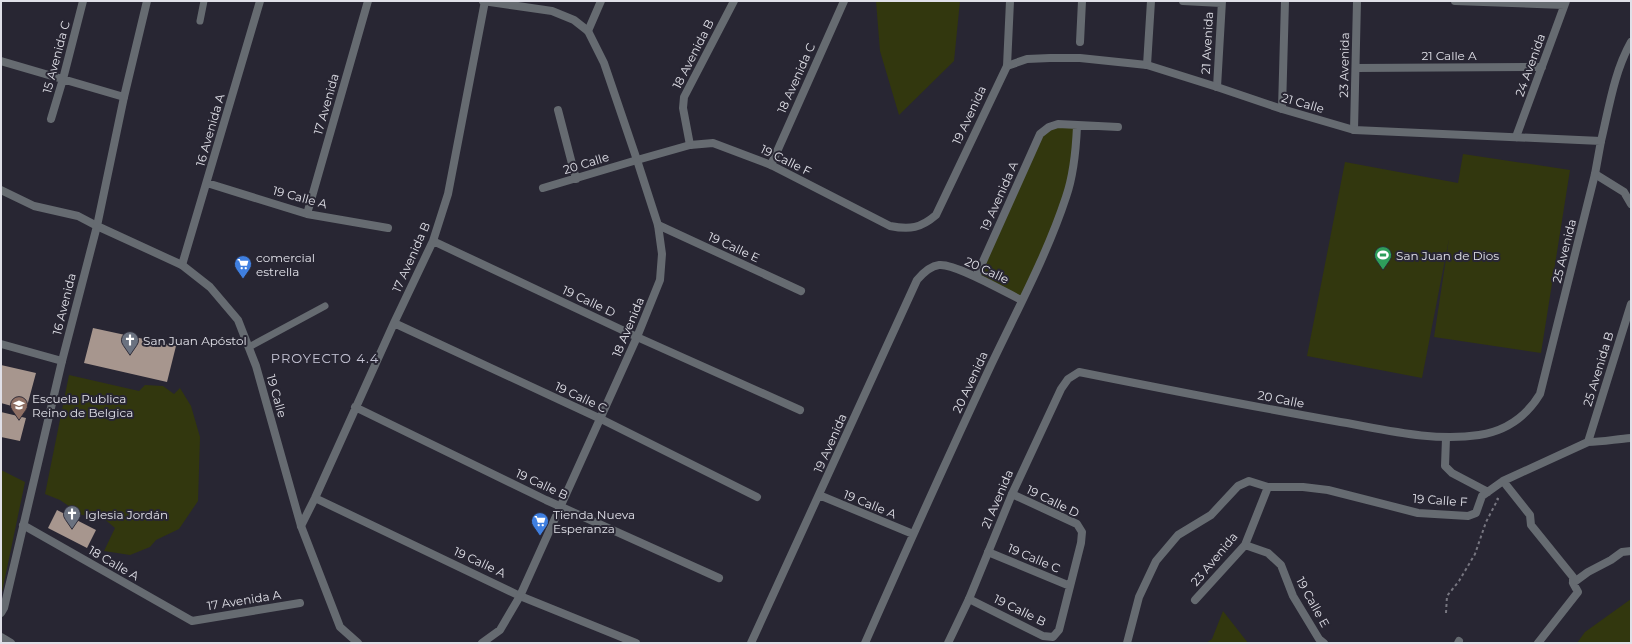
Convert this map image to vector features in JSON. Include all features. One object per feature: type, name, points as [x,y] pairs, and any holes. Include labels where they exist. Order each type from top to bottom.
[{"type":"street","name":"15 Avenida C","points":[[50,119],[64,79],[83,1]]},
{"type":"street","name":"16 Avenida","points":[[1,613],[4,608],[62,361],[97,226],[124,96],[147,1]]},
{"type":"street","name":"16 Avenida A","points":[[182,265],[260,1]]},
{"type":"street","name":"17 Avenida","points":[[307,214],[368,1]]},
{"type":"street","points":[[484,1],[517,4],[552,10],[574,20],[588,31],[601,1]]},
{"type":"street","name":"17 Avenida B","points":[[315,498],[355,407],[433,241],[448,194],[484,1]]},
{"type":"street","name":"18 Avenida B","points":[[690,144],[683,108],[684,97],[734,1]]},
{"type":"street","name":"18 Avenida C","points":[[771,165],[844,1]]},
{"type":"street","name":"19 Avenida","points":[[918,227],[936,215],[1007,66],[1010,1]]},
{"type":"street","points":[[1080,42],[1082,1]]},
{"type":"street","points":[[1147,65],[1151,1]]},
{"type":"street","points":[[1183,1],[1221,2]]},
{"type":"street","points":[[1282,109],[1285,1]]},
{"type":"street","name":"23 Avenida","points":[[1354,130],[1357,1]]},
{"type":"street","points":[[1455,1],[1565,3]]},
{"type":"street","name":"21 Avenida","points":[[1217,87],[1221,2]]},
{"type":"street","name":"24 Avenida","points":[[1516,136],[1565,3]]},
{"type":"street","name":"18 Avenida","points":[[482,643],[500,630],[520,596],[601,419],[660,280],[662,254],[658,225],[604,63],[588,31]]},
{"type":"street","name":"25 Avenida","points":[[1480,435],[1499,430],[1516,420],[1531,408],[1540,394],[1595,174],[1601,140],[1616,80],[1624,55],[1631,42]]},
{"type":"street","name":"21 Calle","points":[[1007,66],[1027,59],[1050,58],[1080,58],[1147,65],[1282,109],[1354,130],[1601,140]]},
{"type":"street","points":[[1,61],[124,96]]},
{"type":"street","name":"21 Calle A","points":[[1356,68],[1542,67]]},
{"type":"street","points":[[558,110],[576,179]]},
{"type":"street","name":"19 Avenida A","points":[[976,277],[1040,134],[1049,127],[1058,124],[1077,126]]},
{"type":"street","points":[[1077,126],[1118,127]]},
{"type":"street","name":"20 Avenida","points":[[865,643],[913,534],[1046,249],[1066,196],[1075,156],[1077,126]]},
{"type":"street","name":"19 Calle F","points":[[637,160],[690,144],[714,143],[771,165],[890,226],[902,228],[918,227]]},
{"type":"street","name":"20 Calle","points":[[543,188],[637,160]]},
{"type":"street","points":[[1595,174],[1624,192],[1631,204]]},
{"type":"street","name":"19 Calle A","points":[[207,183],[307,214],[388,228]]},
{"type":"street","name":"19 Calle","points":[[1,190],[34,206],[78,216],[182,265],[210,286],[238,320],[256,366],[301,526],[340,628],[358,643]]},
{"type":"street","name":"19 Calle E","points":[[658,225],[801,291]]},
{"type":"street","name":"19 Calle D","points":[[433,241],[637,337],[800,410]]},
{"type":"street","name":"19 Avenida","points":[[751,643],[917,280],[932,267],[941,264]]},
{"type":"street","name":"20 Calle","points":[[941,264],[964,271],[1021,300]]},
{"type":"street","name":"25 Avenida B","points":[[1588,442],[1631,304]]},
{"type":"street","name":"19 Calle C","points":[[394,323],[601,419],[757,497]]},
{"type":"street","points":[[1,344],[62,361]]},
{"type":"street","name":"21 Avenida","points":[[948,643],[969,599],[1012,494],[1061,389],[1068,379],[1079,372]]},
{"type":"street","name":"20 Calle","points":[[1079,372],[1289,413],[1416,435],[1446,438],[1480,435]]},
{"type":"street","name":"19 Calle B","points":[[355,407],[560,506],[719,578]]},
{"type":"street","points":[[1446,438],[1445,466],[1452,473],[1488,492]]},
{"type":"street","name":"19 Calle F","points":[[1127,643],[1139,597],[1156,561],[1178,535],[1211,515],[1238,486],[1249,481],[1268,487],[1303,487],[1328,490],[1418,513],[1468,516],[1476,513],[1482,496],[1503,481],[1588,442],[1603,442],[1631,438]]},
{"type":"street","points":[[1503,481],[1530,515],[1531,525],[1573,577],[1573,583],[1578,592],[1538,643]]},
{"type":"street","name":"23 Avenida","points":[[1195,600],[1245,545],[1268,487]]},
{"type":"street","name":"19 Calle D","points":[[1012,494],[1077,524],[1082,532],[1081,543],[1070,586]]},
{"type":"street","name":"19 Calle A","points":[[819,495],[913,534]]},
{"type":"street","points":[[301,526],[315,498]]},
{"type":"street","name":"19 Calle A","points":[[315,498],[520,596],[636,643]]},
{"type":"street","name":"18 Calle A","points":[[23,525],[192,621]]},
{"type":"street","name":"19 Calle E","points":[[1245,545],[1268,553],[1281,565],[1293,596],[1319,639],[1324,643]]},
{"type":"street","points":[[1573,583],[1588,572],[1611,560],[1622,552],[1631,551]]},
{"type":"street","name":"19 Calle C","points":[[988,552],[1070,586]]},
{"type":"street","name":"19 Calle B","points":[[969,599],[1043,636],[1053,637],[1059,630],[1070,586]]},
{"type":"street","name":"17 Avenida A","points":[[192,621],[300,603]]},
{"type":"street","points":[[1,637],[10,643]]},
{"type":"lane","points":[[200,21],[204,1]]},
{"type":"lane","points":[[249,347],[325,306]]},
{"type":"path","points":[[1446,613],[1447,596],[1460,581],[1475,554],[1486,522],[1498,499],[1488,492]]},
{"type":"green space","points":[[876,1],[960,1],[954,61],[899,115],[880,51]]},
{"type":"green space","points":[[1077,126],[1066,196],[1021,300],[976,277],[1036,143],[1049,127]]},
{"type":"green space","points":[[1463,154],[1570,170],[1541,353],[1434,337],[1449,239],[1422,378],[1307,356],[1345,162],[1458,183]]},
{"type":"green space","points":[[69,375],[139,391],[145,385],[163,386],[174,394],[180,388],[191,406],[200,437],[198,501],[179,529],[156,540],[150,547],[130,555],[104,551],[115,528],[102,517],[82,515],[60,500],[45,494]]},
{"type":"green space","points":[[1,470],[25,482],[1,597]]},
{"type":"green space","points":[[1631,599],[1631,643],[1577,643],[1585,632]]},
{"type":"green space","points":[[1223,611],[1248,643],[1206,643],[1212,639]]},
{"type":"building","name":"San Juan Apóstol","points":[[93,328],[176,346],[167,382],[84,363]]},
{"type":"building","points":[[1,365],[36,373],[26,410],[1,403]]},
{"type":"building","points":[[1,412],[26,418],[20,441],[1,437]]},
{"type":"building","name":"Iglesia Jordán","points":[[57,510],[96,530],[87,548],[48,528]]},
{"type":"place","name":"San Juan de Dios","points":[[1383,270]]},
{"type":"place","name":"comercial estrella","points":[[243,279]]},
{"type":"place","name":"San Juan Apóstol","points":[[130,355]]},
{"type":"place","name":"Escuela Publica Reino de Belgica","points":[[19,420]]},
{"type":"place","name":"Iglesia Jordán","points":[[72,529]]},
{"type":"place","name":"Tienda Nueva Esperanza","points":[[540,536]]},
{"type":"district","name":"PROYECTO 4.4","points":[[325,358]]}]
